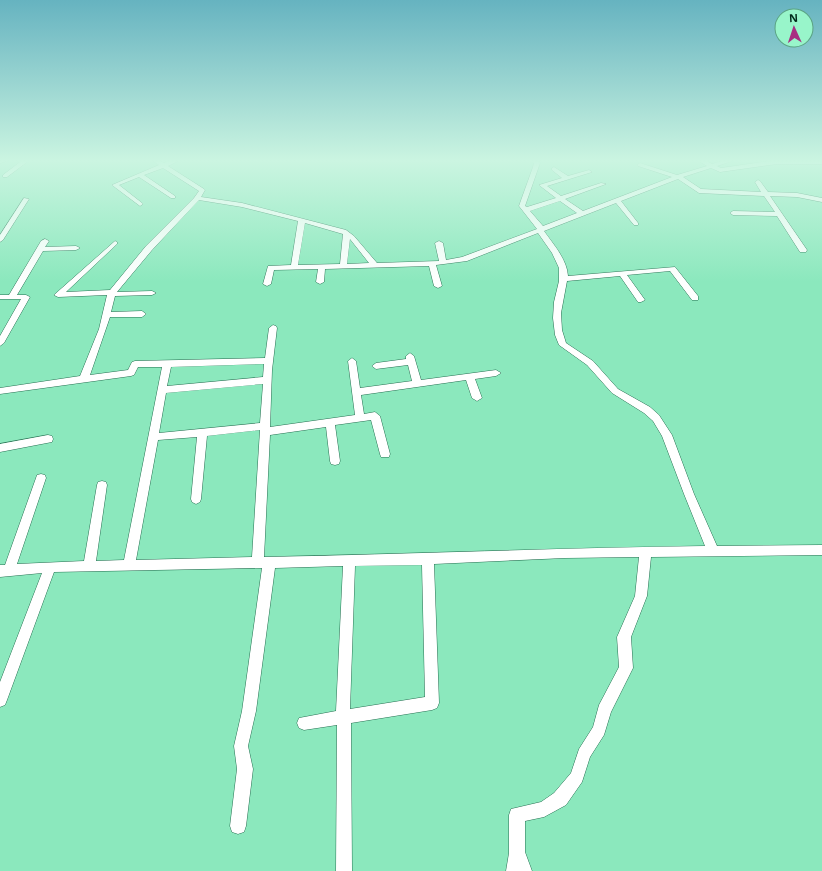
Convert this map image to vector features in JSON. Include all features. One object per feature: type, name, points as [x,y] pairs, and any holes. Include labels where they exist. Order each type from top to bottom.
[{"type":"street","points":[[0,240],[4,230],[25,201]]},
{"type":"street","points":[[136,201],[140,204]]},
{"type":"street","points":[[84,379],[103,329],[111,293],[149,248],[194,201]]},
{"type":"street","points":[[217,201],[242,204],[347,233],[376,264]]},
{"type":"street","points":[[523,201],[522,207],[536,222],[563,268],[564,279],[558,302],[558,327],[560,341],[563,345],[590,363],[615,391],[647,410],[656,418],[667,434],[689,494],[714,551]]},
{"type":"street","points":[[525,210],[552,201]]},
{"type":"street","points":[[564,201],[583,214]]},
{"type":"street","points":[[267,284],[271,268],[432,263],[464,259],[618,201],[636,224]]},
{"type":"street","points":[[770,201],[803,250]]},
{"type":"street","points":[[733,213],[779,214]]},
{"type":"street","points":[[294,267],[302,220]]},
{"type":"street","points":[[343,266],[347,233]]},
{"type":"street","points":[[12,297],[45,241]]},
{"type":"street","points":[[115,243],[58,295],[152,293]]},
{"type":"street","points":[[439,243],[443,262]]},
{"type":"street","points":[[40,249],[76,248]]},
{"type":"street","points":[[432,263],[438,286]]},
{"type":"street","points":[[320,282],[322,266]]},
{"type":"street","points":[[564,279],[672,269],[695,298]]},
{"type":"street","points":[[622,274],[641,300]]},
{"type":"street","points":[[0,297],[26,298],[0,343]]},
{"type":"street","points":[[106,315],[142,314]]},
{"type":"street","points":[[238,826],[245,769],[241,746],[249,711],[266,578],[264,562],[266,429],[269,361],[273,328]]},
{"type":"street","points":[[376,366],[411,359],[417,383]]},
{"type":"street","points":[[0,391],[131,373],[135,364],[269,361]]},
{"type":"street","points":[[352,361],[360,419]]},
{"type":"street","points":[[129,565],[167,364]]},
{"type":"street","points":[[356,392],[496,373]]},
{"type":"street","points":[[469,376],[477,398]]},
{"type":"street","points":[[162,390],[268,380]]},
{"type":"street","points":[[153,437],[330,423],[375,416],[385,454]]},
{"type":"street","points":[[330,423],[335,461]]},
{"type":"street","points":[[196,499],[202,432]]},
{"type":"street","points":[[0,448],[48,439]]},
{"type":"street","points":[[41,478],[4,571],[50,567],[428,559],[565,553],[822,550]]},
{"type":"street","points":[[89,566],[102,485]]},
{"type":"street","points":[[514,871],[517,852],[517,815],[544,809],[560,799],[577,777],[584,754],[599,730],[604,710],[626,668],[624,637],[641,596],[645,553]]},
{"type":"street","points":[[304,723],[432,703],[428,559]]},
{"type":"street","points":[[344,871],[345,728],[343,717],[349,561]]},
{"type":"street","points":[[0,700],[50,567]]},
{"type":"street","points":[[517,852],[524,871]]}]
